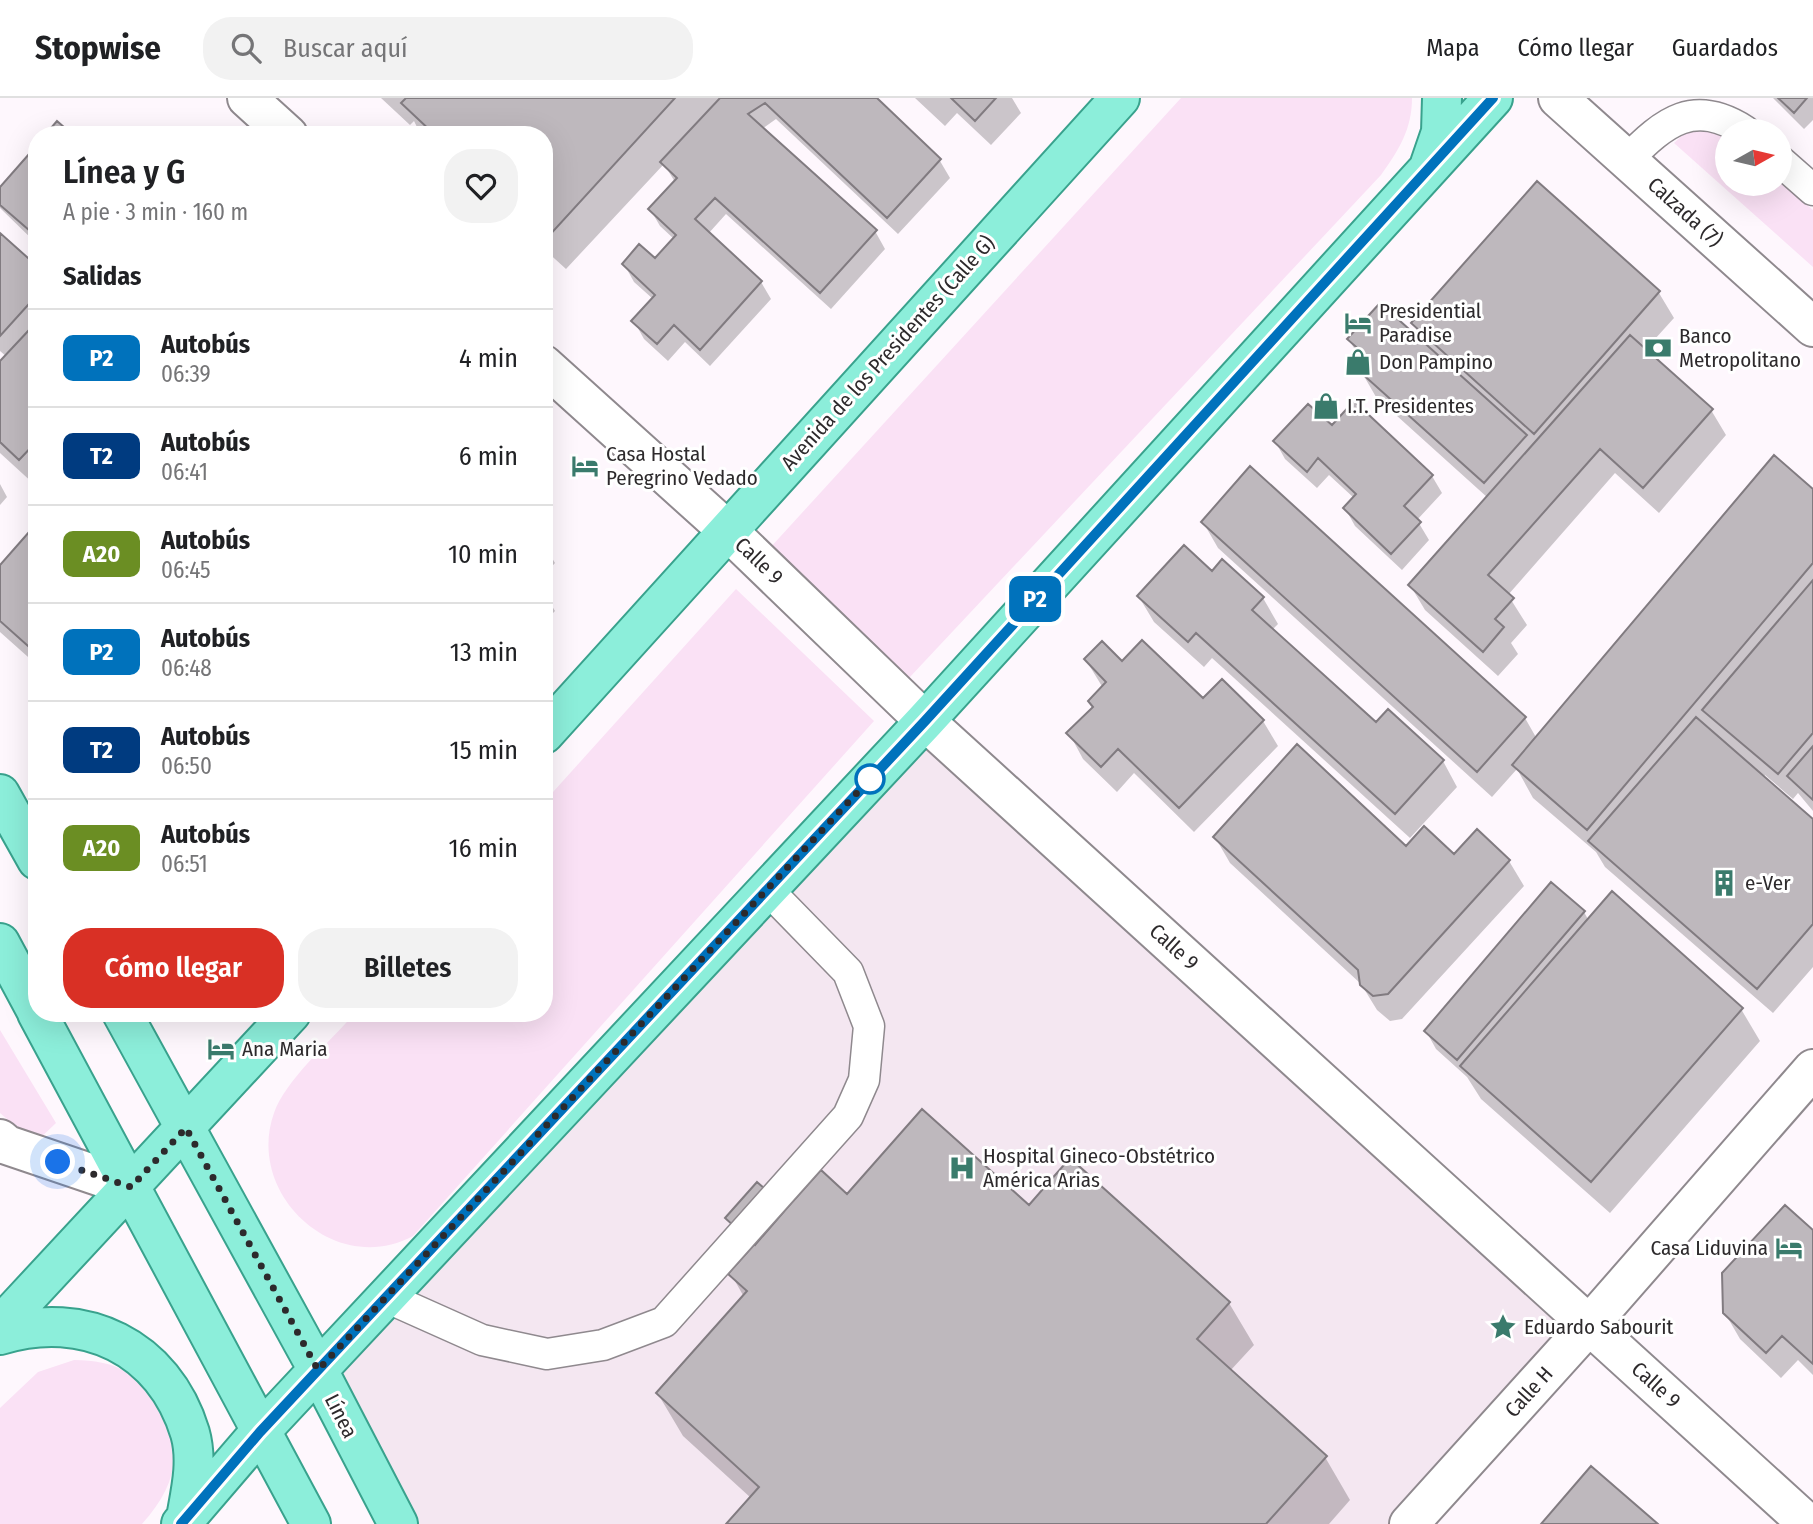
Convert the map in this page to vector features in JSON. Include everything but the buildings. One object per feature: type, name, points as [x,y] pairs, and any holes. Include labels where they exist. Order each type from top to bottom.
[{"type":"main road","name":"Avenida de los Presidentes (Calle G)","points":[[553,724],[1120,98]]},
{"type":"main road","points":[[1427,173],[1441,132],[1442,98]]},
{"type":"main road","points":[[183,1522],[260,1432],[925,721],[1343,259],[1427,173],[1493,98]]},
{"type":"main road","points":[[0,794],[28,844]]},
{"type":"main road","points":[[0,943],[28,996]]},
{"type":"main road","points":[[42,1022],[311,1524]]},
{"type":"main road","name":"Línea","points":[[127,1022],[318,1370],[397,1524]]},
{"type":"main road","points":[[0,1326],[283,1022]]},
{"type":"main road","points":[[0,1335],[29,1326],[71,1326],[113,1338],[148,1363],[175,1396],[190,1435],[194,1478],[183,1522]]},
{"type":"street","points":[[247,98],[278,126]]},
{"type":"street","name":"Calzada (7)","points":[[1558,98],[1813,327]]},
{"type":"street","name":"Calle 9","points":[[553,373],[728,531],[925,721],[1808,1524]]},
{"type":"street","name":"Calle H","points":[[1409,1524],[1589,1325],[1813,1069]]},
{"type":"street","points":[[4,1142],[131,1187]]},
{"type":"lane","points":[[1627,160],[1661,126],[1680,114],[1696,110],[1714,110],[1730,119]]},
{"type":"lane","points":[[1792,172],[1813,190]]},
{"type":"lane","points":[[388,1298],[482,1340],[547,1354],[603,1345],[664,1322],[848,1116],[864,1080],[869,1027],[848,972],[767,890]]},
{"type":"shaded area","points":[[1181,98],[1412,98],[1410,120],[1403,139],[1381,175],[909,678],[769,549]]},
{"type":"shaded area","points":[[1705,131],[1715,134],[1715,180],[1674,143],[1686,132]]},
{"type":"shaded area","points":[[1792,192],[1813,210],[1813,267],[1733,196],[1792,196]]},
{"type":"shaded area","points":[[736,589],[874,721],[413,1236],[383,1246],[354,1246],[327,1237],[303,1221],[285,1199],[273,1172],[268,1143],[274,1113],[288,1087],[347,1022],[553,1022],[553,792]]},
{"type":"shaded area","name":"Hospital Gineco-Obstétrico América Arias","points":[[925,721],[1589,1325],[1409,1524],[398,1524],[318,1370]]},
{"type":"shaded area","points":[[0,1030],[56,1123],[35,1143],[0,1113]]},
{"type":"shaded area","points":[[74,1360],[102,1363],[124,1370],[142,1385],[158,1407],[172,1438],[174,1453],[173,1468],[163,1496],[142,1524],[0,1524],[0,1408],[38,1372]]},
{"type":"bus line","name":"P2","points":[[181,1524],[260,1432],[925,721],[1343,259],[1427,173],[1493,98]]},
{"type":"place","name":"Presidential Paradise","points":[[1358,323]]},
{"type":"place","name":"Banco Metropolitano","points":[[1658,348]]},
{"type":"place","name":"Don Pampino","points":[[1358,362]]},
{"type":"place","name":"I.T. Presidentes","points":[[1326,406]]},
{"type":"place","name":"Casa Hostal Peregrino Vedado","points":[[585,466]]},
{"type":"place","name":"e-Ver","points":[[1724,883]]},
{"type":"place","name":"Ana Maria","points":[[221,1049]]},
{"type":"place","name":"Hospital Gineco-Obstétrico América Arias","points":[[962,1168]]},
{"type":"place","name":"Casa Liduvina","points":[[1789,1248]]},
{"type":"place","name":"Eduardo Sabourit","points":[[1503,1327]]},
{"type":"route","points":[[58,1162],[131,1187],[186,1128],[318,1370],[870,779]]}]
